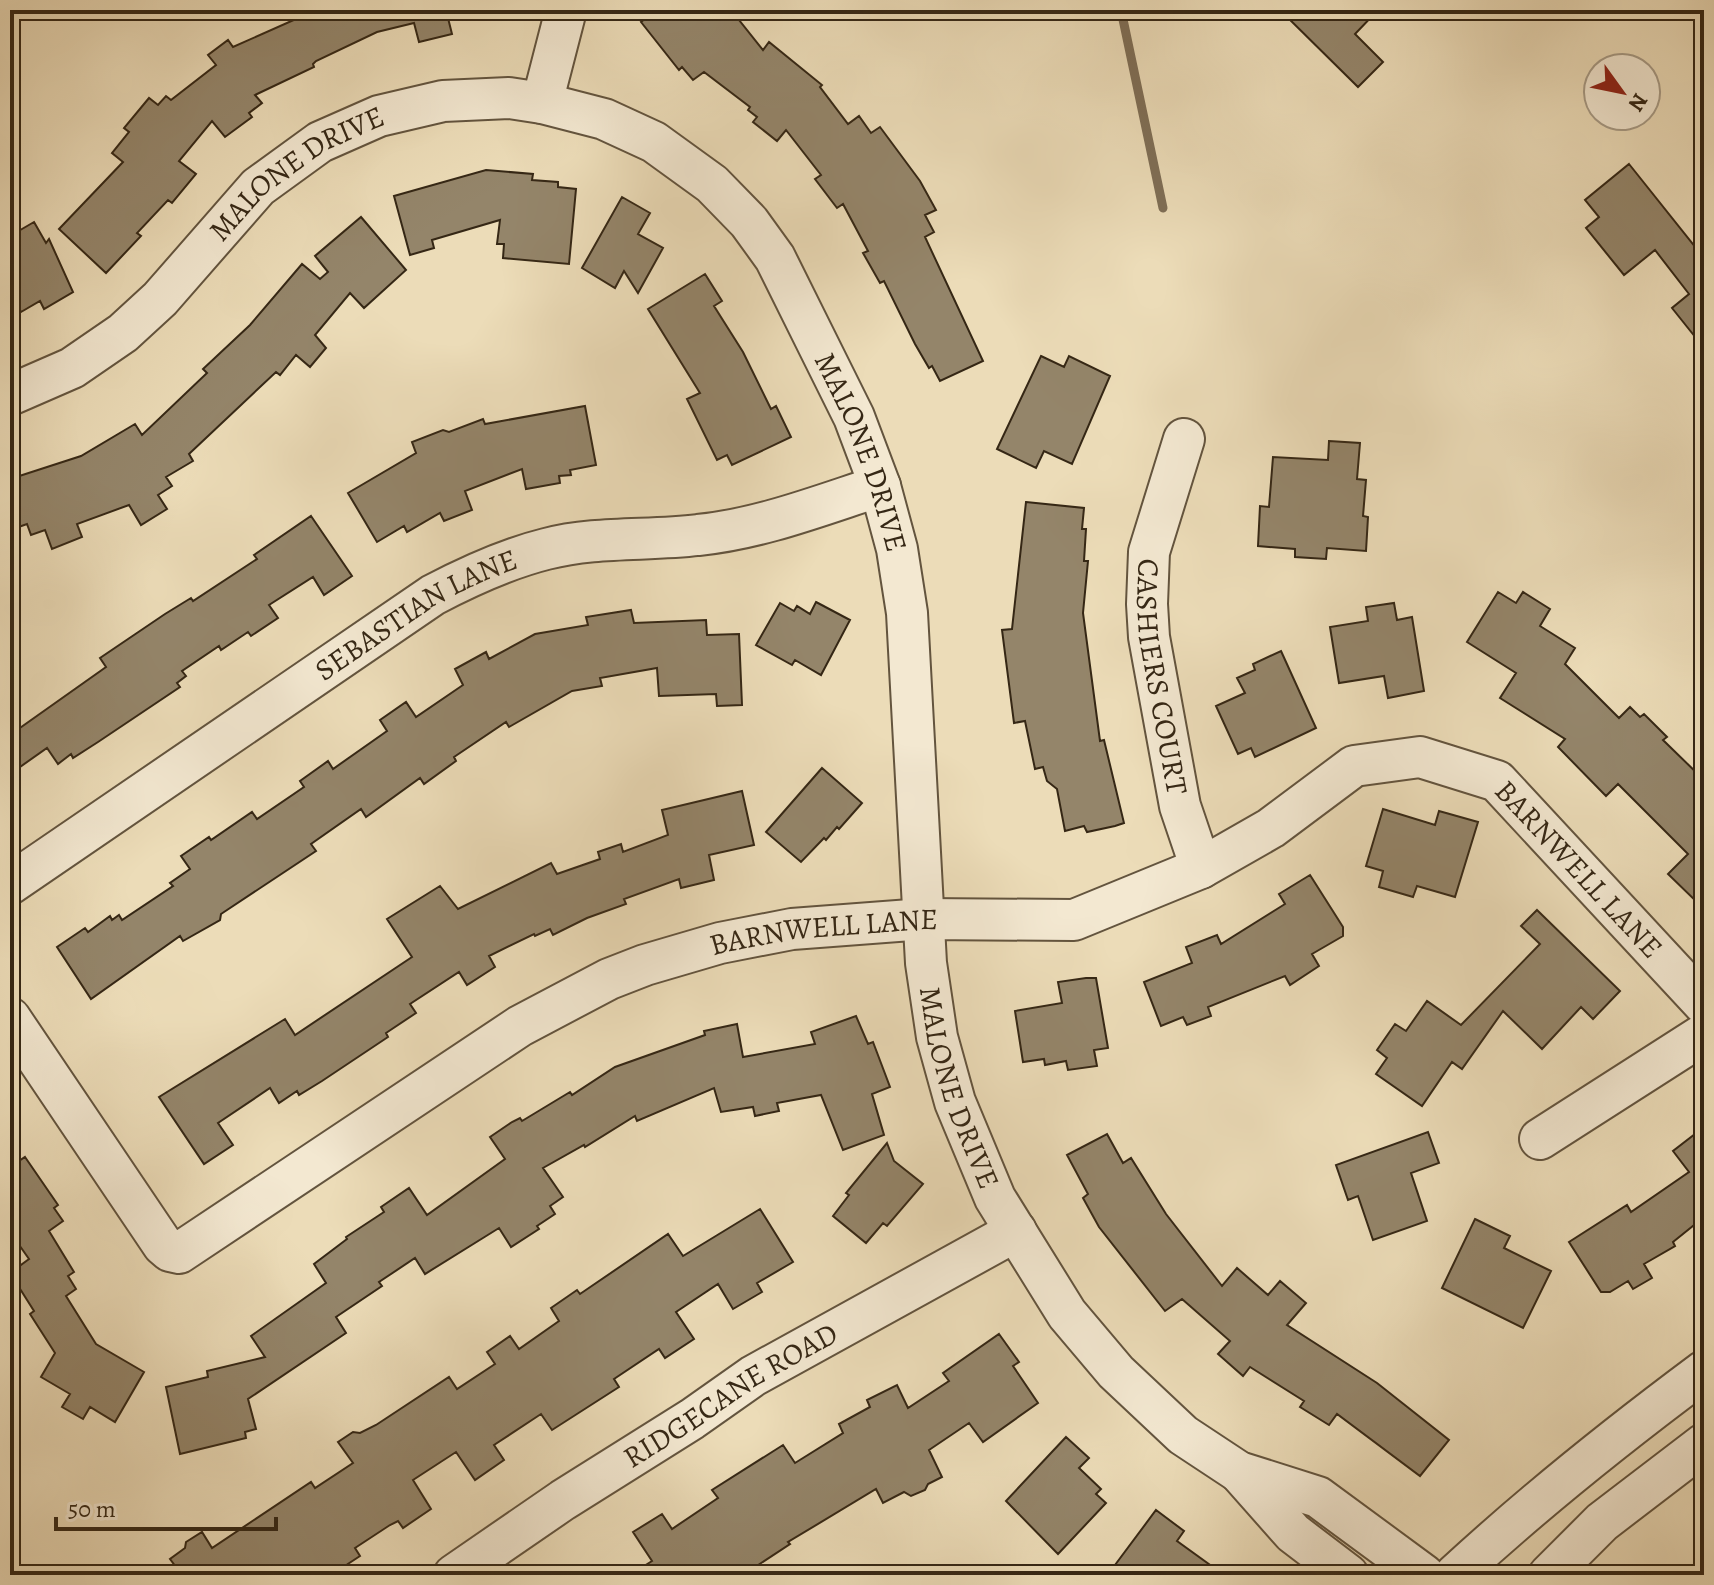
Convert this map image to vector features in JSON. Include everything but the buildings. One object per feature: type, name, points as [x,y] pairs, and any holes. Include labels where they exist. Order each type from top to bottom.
[{"type":"street","points":[[542,103],[566,10]]},
{"type":"street","name":"MALONE DRIVE","points":[[10,395],[72,368],[123,333],[160,299],[258,187],[320,142],[349,127],[413,106],[443,101],[509,98],[604,119],[654,142],[712,184],[749,222],[775,258],[854,417],[880,486],[897,549],[907,613],[926,963],[937,1037],[955,1102],[995,1198],[1067,1314],[1116,1372],[1183,1435],[1239,1472],[1293,1533],[1348,1575]]},
{"type":"street","name":"CASHIERS COURT","points":[[1184,439],[1149,552],[1147,604],[1149,637],[1180,806],[1201,868]]},
{"type":"street","name":"SEBASTIAN LANE","points":[[10,884],[420,603],[468,576],[548,548],[698,535],[751,526],[880,486]]},
{"type":"street","name":"BARNWELL LANE","points":[[10,1018],[163,1245],[179,1253],[520,1026],[609,979],[684,952],[792,929],[924,919],[1074,920],[1201,868],[1271,828],[1354,766],[1420,757],[1497,781],[1704,1004]]},
{"type":"street","points":[[1540,1139],[1704,1034]]},
{"type":"street","name":"RIDGECANE ROAD","points":[[454,1575],[753,1376],[1016,1231]]},
{"type":"street","points":[[1455,1575],[1502,1531],[1618,1435],[1704,1371]]},
{"type":"street","points":[[1549,1575],[1602,1522],[1704,1444]]},
{"type":"street","name":"MALONE DRIVE","points":[[1239,1472],[1318,1497],[1424,1575]]},
{"type":"waterway","points":[[1121,10],[1163,208]]}]
